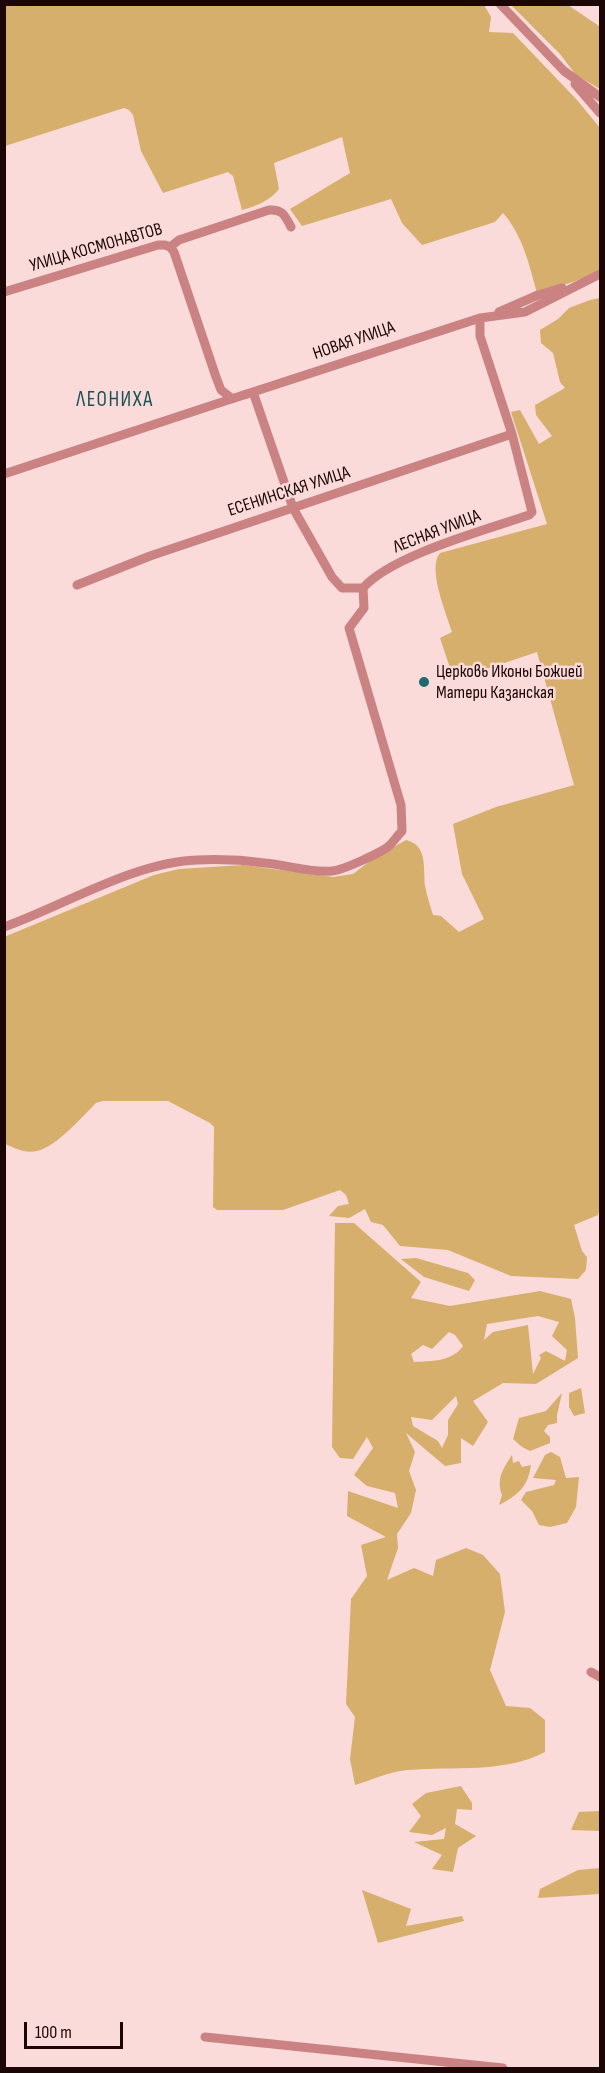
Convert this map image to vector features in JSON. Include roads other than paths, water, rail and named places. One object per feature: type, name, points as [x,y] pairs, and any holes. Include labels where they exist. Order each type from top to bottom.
[{"type":"street","points":[[500,4],[564,71],[600,113]]},
{"type":"street","points":[[564,71],[600,97]]},
{"type":"street","name":"УЛИЦА КОСМОНАВТОВ","points":[[4,292],[158,245],[170,247],[179,240],[269,210],[277,209],[283,212],[291,227]]},
{"type":"street","points":[[170,247],[174,252],[221,390],[230,397]]},
{"type":"street","name":"НОВАЯ УЛИЦА","points":[[4,474],[219,403],[230,397],[236,398],[484,317],[525,312],[600,274]]},
{"type":"street","points":[[484,317],[480,336],[512,434]]},
{"type":"street","points":[[4,927],[160,864],[223,860],[264,862],[310,870],[333,871],[352,865],[389,847],[402,831],[401,806],[349,628],[364,608],[363,588],[342,588],[332,577],[293,508],[253,392]]},
{"type":"street","name":"ЕСЕНИНСКАЯ УЛИЦА","points":[[77,585],[150,556],[512,434]]},
{"type":"street","name":"ЛЕСНАЯ УЛИЦА","points":[[363,588],[376,575],[416,556],[532,512],[512,434]]},
{"type":"street","points":[[591,1672],[600,1677]]},
{"type":"street","points":[[205,2037],[503,2068]]},
{"type":"place","name":"Церковь Иконы Божией Матери Казанская","points":[[424,682]]},
{"type":"district","name":"ЛЕОНИХА","points":[[115,401]]}]
